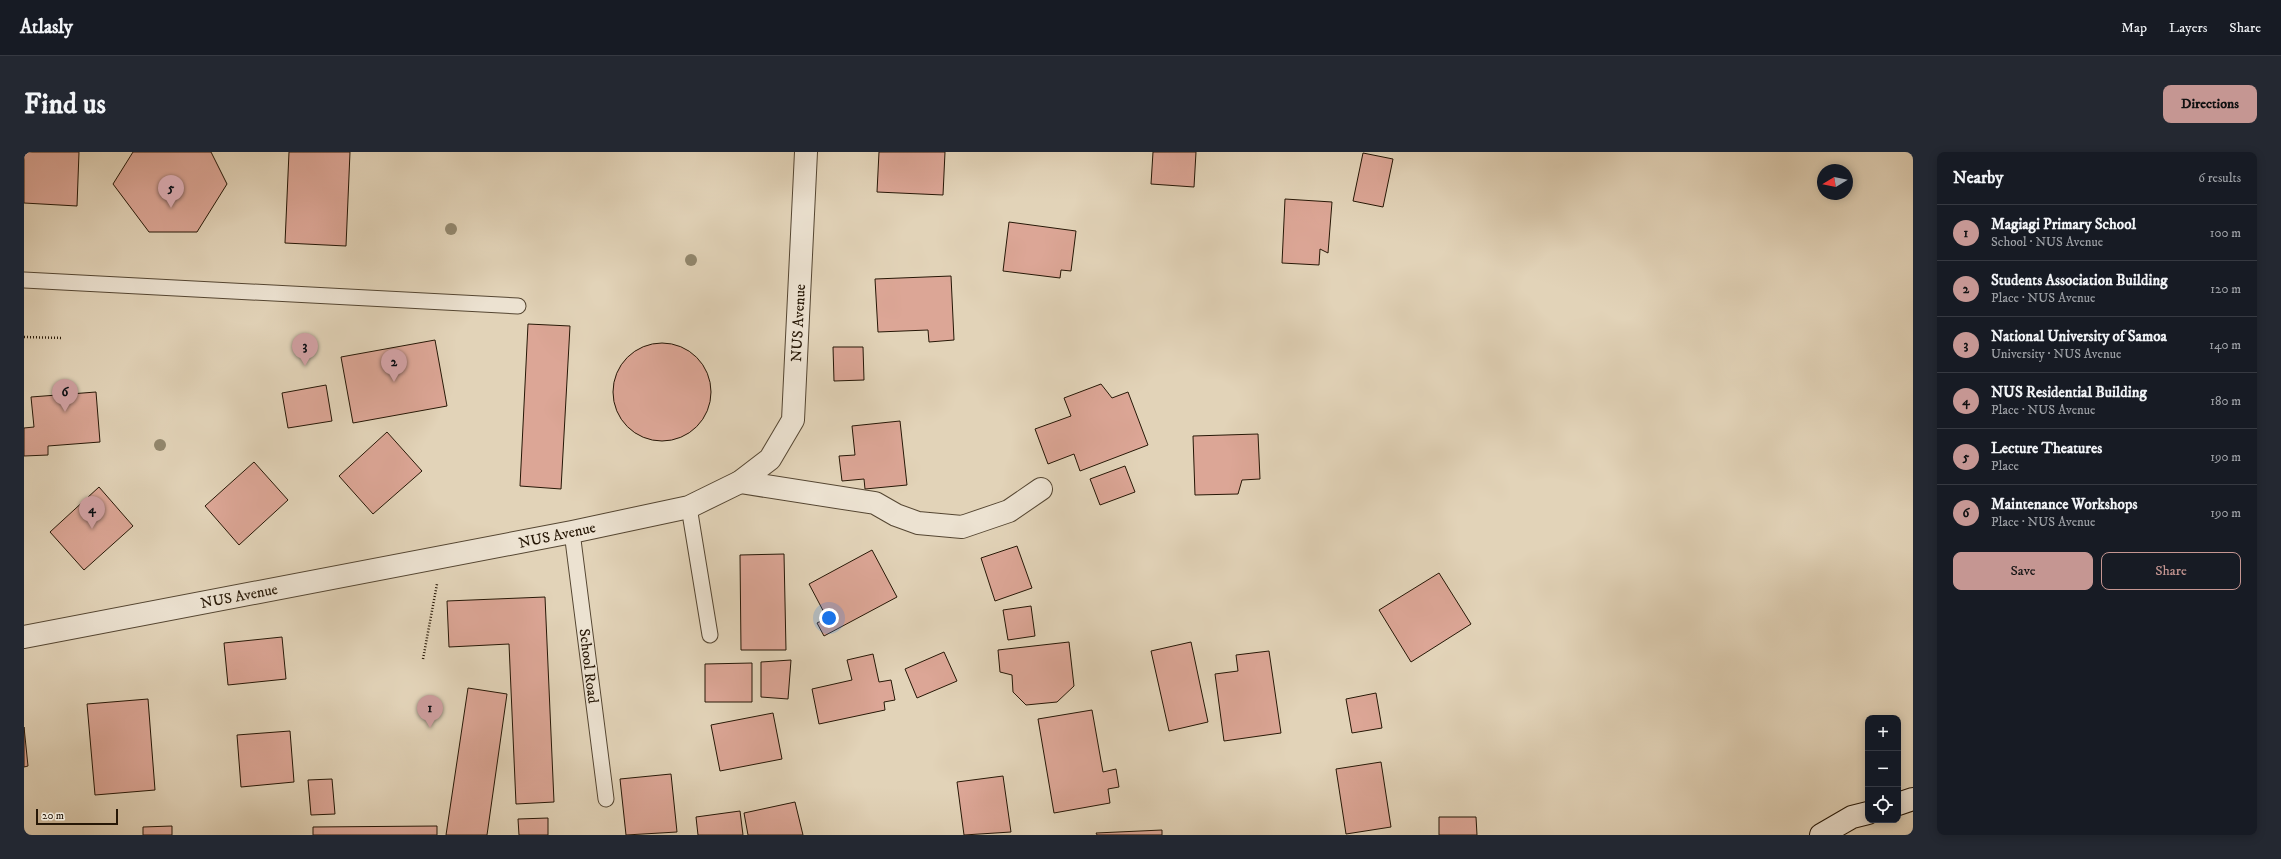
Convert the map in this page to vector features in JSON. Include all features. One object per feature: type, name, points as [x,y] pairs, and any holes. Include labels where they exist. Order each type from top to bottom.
[{"type":"street","name":"NUS Avenue","points":[[24,637],[442,558],[689,507],[740,482],[770,460],[793,420],[806,152]]},
{"type":"street","points":[[740,482],[875,503],[896,515],[918,523],[962,527],[1009,511],[1041,489]]},
{"type":"street","points":[[1901,803],[1913,799]]},
{"type":"street","points":[[1821,835],[1852,817],[1865,814]]},
{"type":"lane","points":[[24,280],[518,306]]},
{"type":"lane","points":[[689,507],[710,635]]},
{"type":"lane","name":"School Road","points":[[572,532],[606,799]]},
{"type":"path","points":[[24,337],[63,338]]},
{"type":"path","points":[[423,659],[442,558]]},
{"type":"building","points":[[24,152],[79,152],[77,206],[24,203]]},
{"type":"building","points":[[133,152],[211,152],[227,184],[197,232],[149,232],[113,184]]},
{"type":"building","points":[[289,152],[350,152],[346,246],[285,243]]},
{"type":"building","points":[[879,152],[945,152],[943,195],[877,192]]},
{"type":"building","points":[[1153,152],[1196,152],[1194,187],[1151,184]]},
{"type":"building","points":[[1363,153],[1393,159],[1383,207],[1353,201]]},
{"type":"building","points":[[1285,199],[1332,202],[1328,253],[1320,249],[1319,265],[1282,263]]},
{"type":"building","points":[[1009,222],[1076,231],[1071,271],[1061,270],[1060,278],[1003,271]]},
{"type":"building","points":[[951,276],[954,340],[929,342],[928,330],[878,332],[875,279]]},
{"type":"building","points":[[528,324],[570,326],[561,489],[520,486]]},
{"type":"building","points":[[435,340],[447,406],[353,423],[341,357]]},
{"type":"building","points":[[662,343],[681,347],[696,358],[707,373],[711,392],[707,411],[696,426],[681,437],[662,441],[643,437],[628,426],[617,411],[613,392],[617,373],[628,358],[643,347]]},
{"type":"building","points":[[833,347],[863,347],[864,380],[834,381]]},
{"type":"building","points":[[1101,384],[1112,398],[1128,392],[1148,445],[1080,471],[1074,454],[1048,464],[1035,429],[1071,416],[1064,398]]},
{"type":"building","points":[[326,385],[332,421],[288,428],[282,393]]},
{"type":"building","points":[[96,392],[100,442],[48,446],[48,455],[24,456],[24,428],[34,427],[31,397]]},
{"type":"building","points":[[900,421],[907,485],[865,489],[864,479],[842,481],[839,456],[855,455],[852,426]]},
{"type":"building","points":[[387,432],[422,471],[373,514],[339,476]]},
{"type":"building","points":[[1258,434],[1260,479],[1242,480],[1238,494],[1195,495],[1193,436]]},
{"type":"building","points":[[254,462],[288,500],[239,545],[205,506]]},
{"type":"building","points":[[1125,466],[1135,492],[1100,505],[1090,479]]},
{"type":"building","points":[[99,487],[133,526],[84,570],[50,532]]},
{"type":"building","points":[[1017,546],[1032,588],[995,601],[981,558]]},
{"type":"building","points":[[872,550],[897,597],[824,636],[817,623],[827,618],[809,584]]},
{"type":"building","points":[[784,554],[786,650],[741,650],[740,555]]},
{"type":"building","points":[[1439,573],[1471,624],[1411,662],[1379,610]]},
{"type":"building","points":[[545,597],[554,802],[516,804],[509,644],[449,647],[447,601]]},
{"type":"building","points":[[1031,606],[1035,636],[1008,640],[1003,610]]},
{"type":"building","points":[[282,637],[286,679],[228,685],[224,643]]},
{"type":"building","points":[[1069,642],[1074,686],[1057,702],[1026,705],[1013,692],[1012,675],[1000,672],[998,650]]},
{"type":"building","points":[[1191,642],[1208,722],[1169,731],[1151,651]]},
{"type":"building","points":[[1269,651],[1281,733],[1224,741],[1215,674],[1238,671],[1236,655]]},
{"type":"building","points":[[944,652],[957,681],[917,698],[905,669]]},
{"type":"building","points":[[873,654],[879,682],[891,680],[895,700],[884,702],[885,710],[819,724],[812,689],[852,680],[847,660]]},
{"type":"building","points":[[791,660],[788,699],[761,697],[761,662]]},
{"type":"building","points":[[752,663],[752,702],[705,702],[705,664]]},
{"type":"building","points":[[468,688],[507,694],[487,835],[446,835]]},
{"type":"building","points":[[1376,693],[1382,728],[1352,733],[1346,699]]},
{"type":"building","points":[[148,699],[155,790],[95,795],[87,704]]},
{"type":"building","points":[[1092,710],[1103,772],[1116,769],[1119,787],[1108,789],[1110,803],[1054,813],[1038,719]]},
{"type":"building","points":[[773,713],[782,759],[720,771],[711,725]]},
{"type":"building","points":[[24,727],[28,766],[24,767]]},
{"type":"building","points":[[290,731],[294,782],[241,787],[237,735]]},
{"type":"building","points":[[1381,762],[1391,827],[1346,834],[1336,769]]},
{"type":"building","points":[[671,774],[677,832],[626,835],[620,779]]},
{"type":"building","points":[[1003,776],[1011,832],[964,835],[957,782]]},
{"type":"building","points":[[332,779],[335,814],[311,815],[308,780]]},
{"type":"building","points":[[795,802],[803,835],[748,835],[744,813]]},
{"type":"building","points":[[740,811],[743,835],[698,835],[696,817]]},
{"type":"building","points":[[1439,817],[1476,817],[1477,835],[1439,835]]},
{"type":"building","points":[[548,818],[548,835],[519,835],[518,819]]},
{"type":"building","points":[[172,826],[172,835],[143,835],[143,827]]},
{"type":"building","points":[[437,826],[437,835],[313,835],[313,827]]},
{"type":"building","points":[[1162,830],[1162,835],[1097,835],[1096,833]]},
{"type":"place","name":"Lecture Theatures","points":[[171,208]]},
{"type":"place","name":"National University of Samoa","points":[[305,366]]},
{"type":"place","name":"Students Association Building","points":[[394,382]]},
{"type":"place","name":"Maintenance Workshops","points":[[65,412]]},
{"type":"place","name":"NUS Residential Building","points":[[92,529]]},
{"type":"place","name":"Magiagi Primary School","points":[[430,728]]}]
